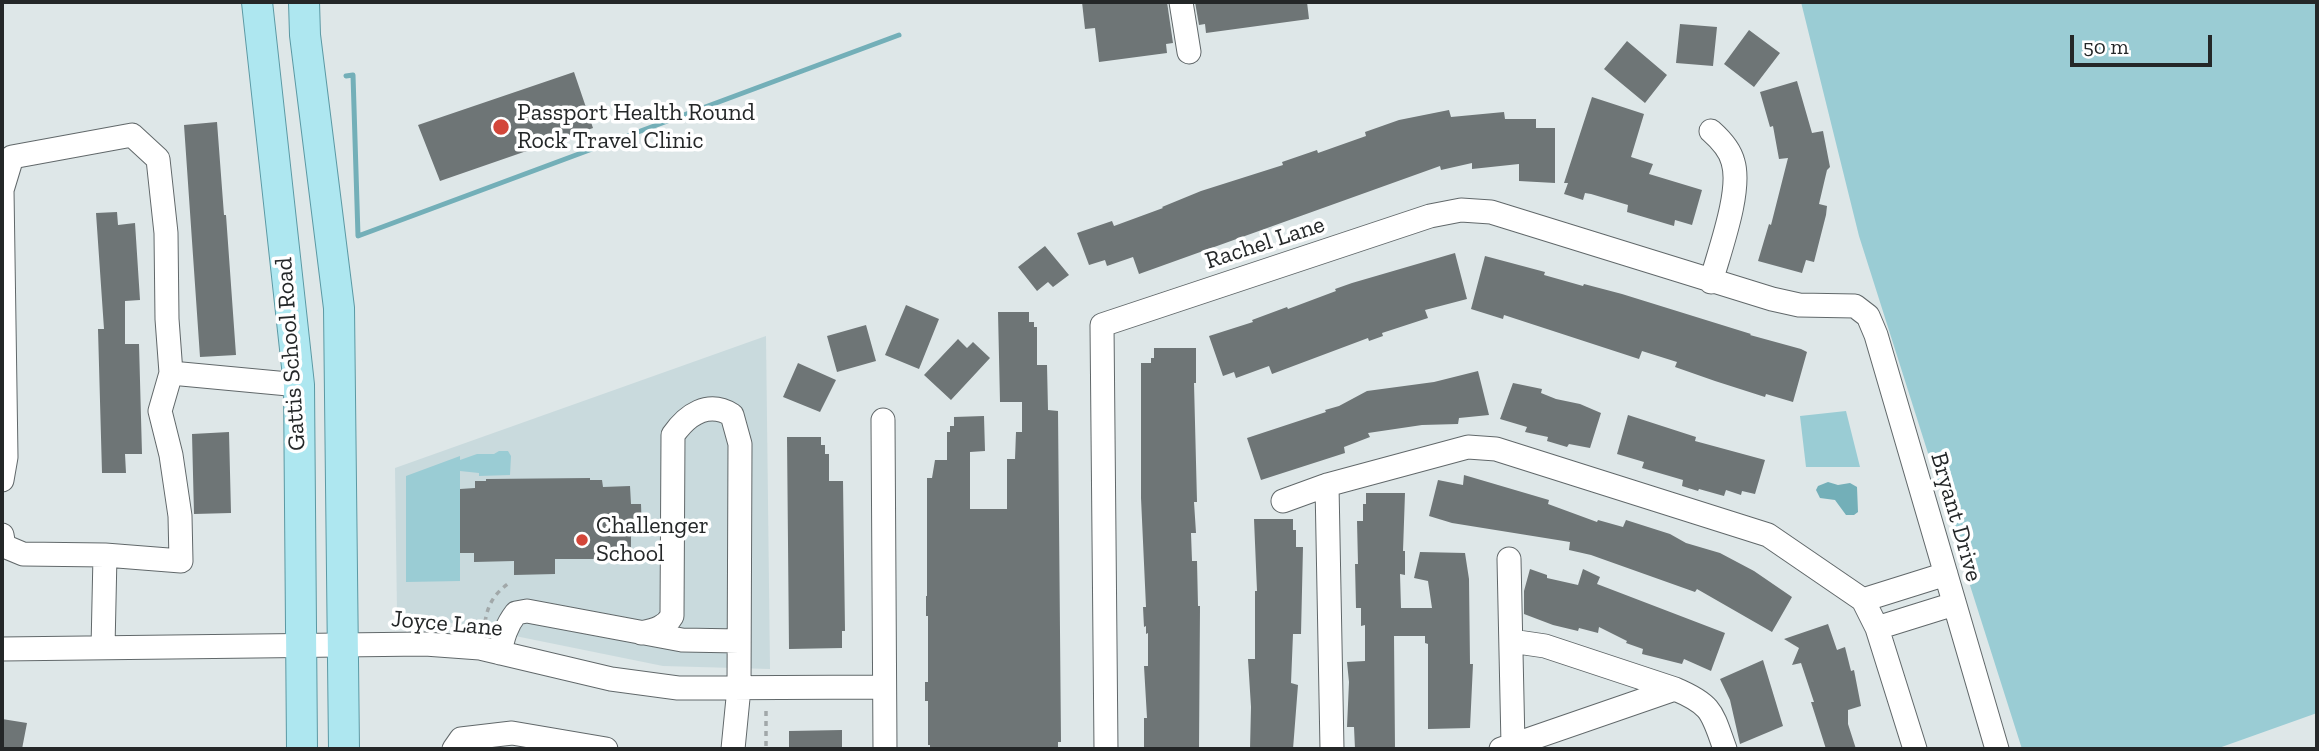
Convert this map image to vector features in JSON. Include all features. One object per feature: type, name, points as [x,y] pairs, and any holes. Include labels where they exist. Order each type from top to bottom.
[{"type":"main road","name":"Gattis School Road","points":[[257,2],[299,385],[302,749]]},
{"type":"main road","name":"Gattis School Road","points":[[304,2],[305,35],[339,308],[344,749]]},
{"type":"street","points":[[1181,2],[1189,52]]},
{"type":"street","points":[[1711,131],[1722,141],[1734,162],[1734,186],[1711,282]]},
{"type":"street","points":[[2,480],[6,457],[2,190],[12,156],[132,135],[158,159],[166,233],[167,319],[172,373],[160,411],[171,456],[180,516],[181,561],[105,555],[23,554],[4,546],[2,535]]},
{"type":"street","name":"Rachel Lane","points":[[1106,749],[1102,324],[1430,216],[1461,210],[1491,212],[1711,282],[1799,305],[1855,306]]},
{"type":"street","name":"Bryant Drive","points":[[1855,306],[1868,316],[1876,335],[1997,749]]},
{"type":"street","points":[[172,373],[299,385]]},
{"type":"street","points":[[641,633],[667,624],[672,616],[673,435],[687,418],[704,410],[721,408],[732,415],[740,444],[739,688],[733,749]]},
{"type":"street","points":[[883,420],[885,749]]},
{"type":"street","points":[[1283,501],[1327,485],[1468,447],[1496,449],[1768,535],[1863,600],[1877,628],[1915,749]]},
{"type":"street","points":[[1327,485],[1332,749]]},
{"type":"street","points":[[103,648],[105,555]]},
{"type":"street","points":[[1508,559],[1511,641],[1507,747],[1675,690]]},
{"type":"street","points":[[1863,600],[1946,574]]},
{"type":"street","points":[[1877,628],[1954,604]]},
{"type":"street","points":[[500,653],[504,632],[516,613],[527,611],[682,640],[739,641]]},
{"type":"street","points":[[1511,641],[1545,646],[1693,697],[1711,711],[1725,749]]},
{"type":"street","name":"Joyce Lane","points":[[2,649],[425,644],[480,648],[611,679],[678,688],[884,687]]},
{"type":"street","points":[[454,749],[461,739],[512,733],[606,749]]},
{"type":"path","points":[[484,628],[487,610],[496,592],[509,583]]},
{"type":"path","points":[[766,711],[766,749]]},
{"type":"shaded area","points":[[1801,2],[2317,2],[2317,713],[2216,749],[2022,749],[1859,236]]},
{"type":"shaded area","name":"Challenger School","points":[[766,336],[770,669],[663,666],[397,612],[395,468]]},
{"type":"shaded area","points":[[1846,411],[1860,467],[1806,467],[1800,416]]},
{"type":"shaded area","points":[[508,451],[511,456],[510,475],[479,476],[479,473],[460,471],[460,581],[406,582],[406,476],[460,456],[460,460]]},
{"type":"shaded area","points":[[1828,482],[1838,485],[1850,483],[1857,487],[1858,512],[1846,515],[1835,500],[1820,498],[1816,490],[1818,486]]},
{"type":"building","points":[[1082,2],[1167,2],[1173,43],[1166,44],[1167,53],[1099,62],[1095,28],[1085,29]]},
{"type":"building","points":[[1195,2],[1307,2],[1309,19],[1206,33],[1205,24],[1199,25]]},
{"type":"building","points":[[1680,24],[1717,27],[1713,66],[1676,63]]},
{"type":"building","points":[[1749,30],[1780,53],[1754,87],[1724,64]]},
{"type":"building","points":[[1627,41],[1667,75],[1645,103],[1604,69]]},
{"type":"building","points":[[574,72],[593,128],[440,181],[418,125]]},
{"type":"building","points":[[1797,81],[1812,133],[1823,131],[1830,167],[1819,204],[1827,206],[1814,262],[1806,260],[1802,273],[1758,261],[1769,224],[1771,225],[1788,158],[1779,159],[1773,126],[1770,127],[1760,92]]},
{"type":"building","points":[[1592,97],[1644,114],[1631,157],[1653,164],[1649,174],[1702,190],[1692,225],[1675,220],[1674,226],[1627,212],[1628,205],[1591,194],[1585,193],[1583,200],[1564,194],[1568,183],[1564,183]]},
{"type":"building","points":[[1449,110],[1451,117],[1504,112],[1505,119],[1536,119],[1536,128],[1555,128],[1555,183],[1519,181],[1519,164],[1472,169],[1472,163],[1441,170],[1440,166],[1139,274],[1133,257],[1107,266],[1105,260],[1089,265],[1077,233],[1112,221],[1114,226],[1201,191],[1283,165],[1282,162],[1366,136],[1365,132],[1399,120]]},
{"type":"building","points":[[217,122],[236,355],[200,357],[184,125]]},
{"type":"building","points":[[117,212],[118,225],[135,223],[140,300],[125,301],[125,344],[139,344],[142,454],[125,454],[126,473],[102,473],[98,329],[104,329],[96,213]]},
{"type":"building","points":[[1045,246],[1069,275],[1053,287],[1048,282],[1037,291],[1018,267]]},
{"type":"building","points":[[1455,253],[1467,299],[1425,310],[1428,318],[1272,374],[1269,366],[1236,378],[1234,372],[1223,376],[1209,336],[1253,322],[1252,320],[1287,307],[1288,309],[1352,283]]},
{"type":"building","points":[[1485,256],[1545,272],[1544,275],[1583,286],[1584,284],[1622,294],[1801,349],[1807,352],[1793,402],[1766,394],[1765,397],[1715,381],[1675,367],[1677,362],[1642,351],[1639,359],[1504,315],[1503,319],[1471,309]]},
{"type":"building","points":[[906,305],[939,319],[919,369],[885,355]]},
{"type":"building","points":[[998,312],[1029,312],[1029,322],[1034,322],[1034,327],[1037,327],[1037,365],[1047,365],[1048,410],[1058,411],[1061,742],[1058,742],[1058,749],[930,749],[928,701],[925,701],[925,682],[928,682],[927,478],[932,478],[935,460],[947,460],[947,432],[950,432],[950,426],[954,426],[954,417],[984,416],[985,451],[970,452],[970,509],[1007,509],[1007,459],[1015,459],[1016,432],[1022,432],[1022,402],[1000,402]]},
{"type":"building","points":[[866,325],[876,361],[837,372],[827,336]]},
{"type":"building","points":[[958,339],[967,348],[973,342],[990,358],[951,400],[924,375]]},
{"type":"building","points":[[1154,348],[1196,348],[1194,383],[1197,502],[1194,502],[1196,533],[1191,533],[1192,561],[1197,561],[1200,606],[1199,749],[1144,749],[1144,718],[1147,718],[1144,666],[1148,666],[1148,633],[1146,634],[1146,626],[1144,627],[1143,607],[1146,607],[1141,498],[1141,363],[1151,363]]},
{"type":"building","points":[[798,363],[836,380],[820,412],[783,397]]},
{"type":"building","points":[[1478,371],[1489,415],[1459,418],[1458,424],[1422,425],[1368,433],[1370,437],[1344,447],[1345,453],[1261,480],[1247,438],[1326,412],[1325,410],[1339,406],[1367,391],[1434,382]]},
{"type":"building","points":[[1513,383],[1542,389],[1541,393],[1601,413],[1590,448],[1569,444],[1567,447],[1547,441],[1548,437],[1525,432],[1527,427],[1500,419]]},
{"type":"building","points":[[1628,415],[1696,437],[1695,441],[1765,460],[1755,494],[1742,491],[1741,495],[1726,490],[1724,496],[1699,489],[1698,491],[1682,486],[1683,480],[1642,468],[1644,462],[1617,454]]},
{"type":"building","points":[[229,432],[231,513],[194,514],[192,434]]},
{"type":"building","points":[[787,437],[821,437],[825,454],[829,454],[829,481],[843,481],[845,631],[842,631],[842,648],[789,649]]},
{"type":"building","points":[[1464,475],[1549,500],[1548,504],[1597,522],[1598,520],[1623,527],[1626,520],[1670,534],[1686,543],[1720,553],[1754,571],[1792,597],[1772,632],[1697,589],[1695,592],[1591,555],[1569,550],[1570,542],[1452,523],[1429,516],[1438,480],[1463,485]]},
{"type":"building","points":[[486,479],[602,480],[603,487],[630,486],[631,504],[641,504],[642,534],[631,534],[631,552],[604,552],[604,559],[555,559],[555,574],[514,575],[514,561],[474,562],[474,553],[460,553],[460,489],[475,488],[475,481]]},
{"type":"building","points":[[1366,493],[1405,493],[1405,575],[1400,574],[1401,608],[1432,608],[1428,581],[1414,578],[1420,552],[1465,553],[1469,579],[1470,664],[1473,664],[1470,728],[1428,729],[1428,644],[1425,643],[1425,636],[1394,636],[1395,749],[1355,749],[1354,727],[1347,727],[1347,662],[1365,661],[1365,625],[1361,626],[1361,608],[1356,608],[1355,564],[1358,564],[1357,521],[1363,521]]},
{"type":"building","points":[[1254,519],[1293,519],[1296,547],[1303,547],[1301,634],[1293,634],[1291,683],[1298,685],[1293,749],[1250,749],[1248,659],[1255,659],[1257,591]]},
{"type":"building","points":[[1530,569],[1547,575],[1547,578],[1578,585],[1583,569],[1600,577],[1597,584],[1725,633],[1711,671],[1684,659],[1682,664],[1642,654],[1643,649],[1626,643],[1627,641],[1599,627],[1598,633],[1579,628],[1578,631],[1524,614],[1524,591]]},
{"type":"building","points":[[1828,624],[1837,650],[1845,647],[1851,671],[1854,670],[1861,706],[1848,710],[1848,724],[1856,749],[1826,749],[1801,663],[1792,665],[1799,648],[1784,639]]},
{"type":"building","points":[[1763,660],[1783,726],[1740,744],[1730,700],[1720,679]]},
{"type":"building","points":[[2,719],[27,723],[22,749],[2,749]]},
{"type":"building","points":[[842,730],[842,749],[789,749],[789,731]]},
{"type":"waterway","points":[[346,76],[353,75],[358,236],[899,35]]},
{"type":"place","name":"Passport Health Round Rock Travel Clinic","points":[[501,127]]},
{"type":"place","name":"Challenger School","points":[[582,540]]}]
